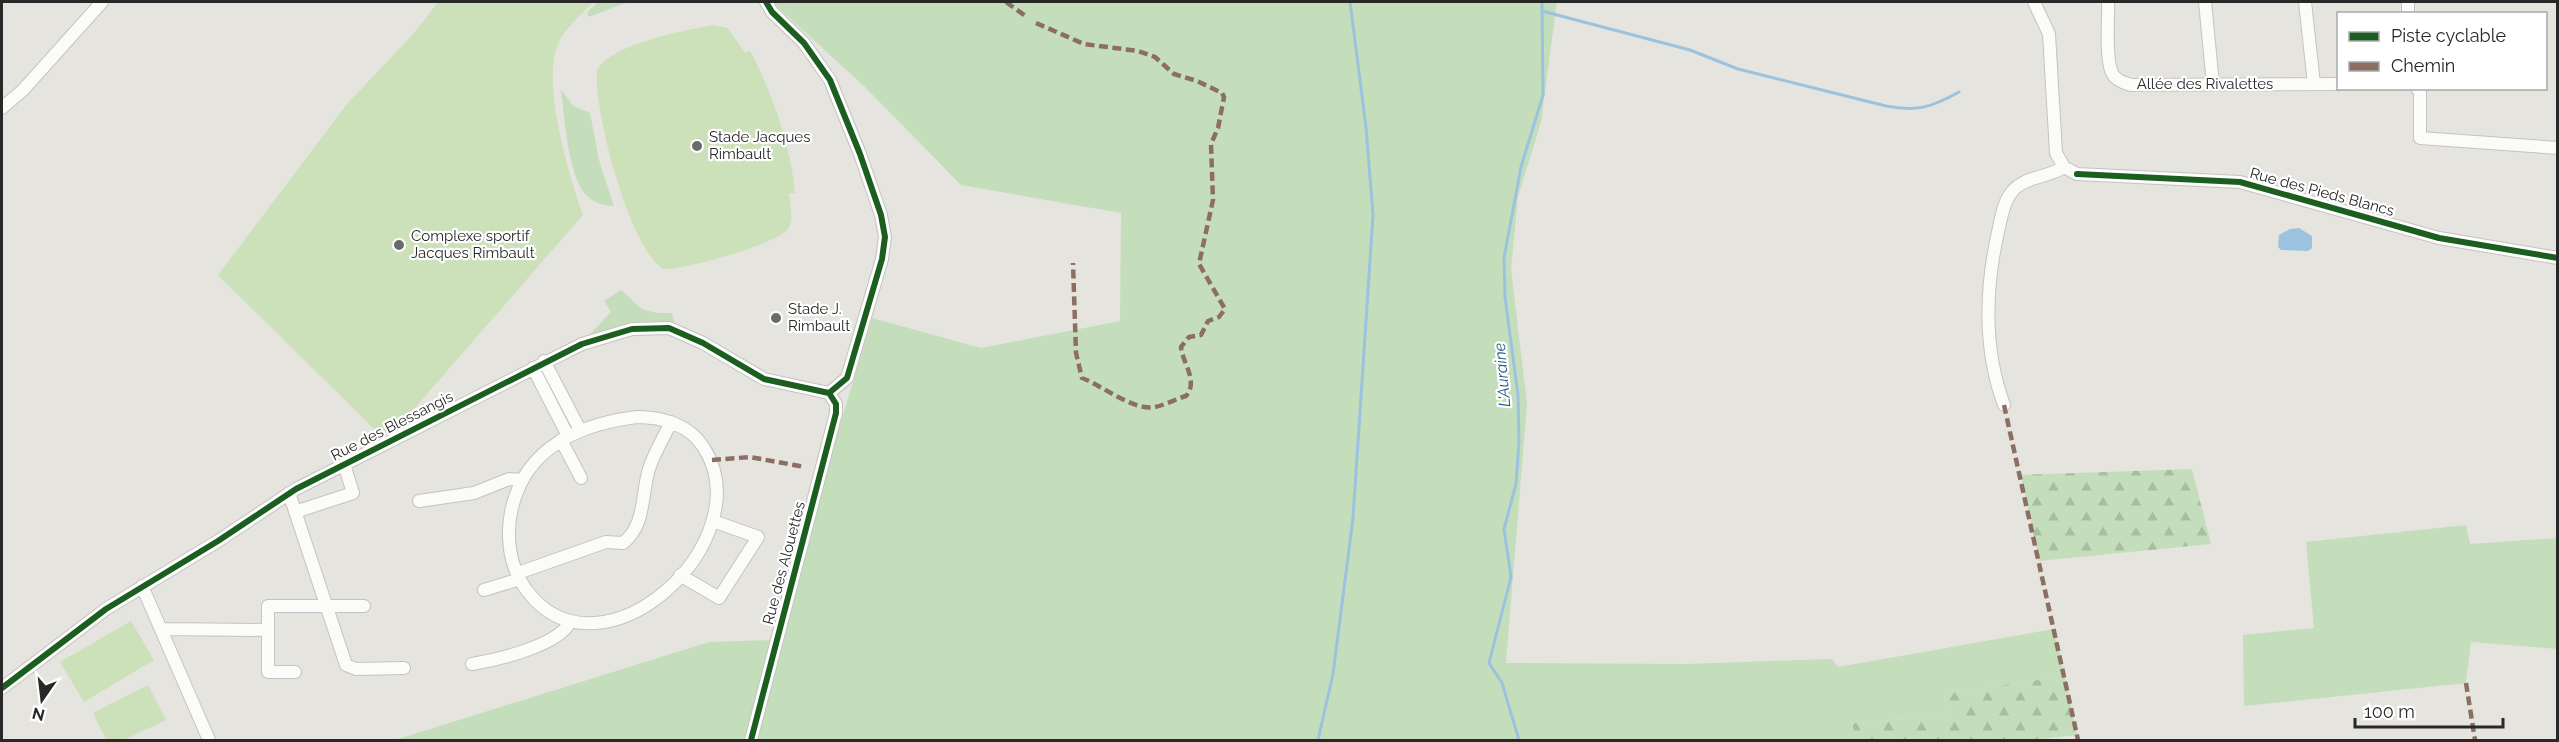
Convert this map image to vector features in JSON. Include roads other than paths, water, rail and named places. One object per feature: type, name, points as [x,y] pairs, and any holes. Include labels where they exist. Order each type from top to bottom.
[{"type":"street","points":[[2,108],[23,90],[102,2]]},
{"type":"street","points":[[2004,405],[1995,380],[1988,339],[1987,314],[1993,254],[2004,207],[2010,193],[2018,186],[2064,167],[2056,153],[2054,140],[2049,34],[2034,2]]},
{"type":"street","name":"Allée des Rivalettes","points":[[2108,2],[2109,63],[2113,75],[2120,81],[2131,85],[2337,84]]},
{"type":"street","points":[[2205,2],[2213,84]]},
{"type":"street","points":[[2306,2],[2314,84]]},
{"type":"street","points":[[771,4],[830,80],[860,154],[881,215],[885,237],[882,259],[847,378],[829,393]]},
{"type":"street","points":[[2418,90],[2420,138],[2558,148]]},
{"type":"street","name":"Rue des Pieds Blancs","points":[[2064,167],[2086,176],[2240,182],[2439,238],[2558,258]]},
{"type":"street","name":"Rue des Blessangis","points":[[2,688],[142,586],[218,541],[289,493],[582,344],[621,332],[658,327],[686,334],[764,379],[829,393]]},
{"type":"street","points":[[538,365],[580,430]]},
{"type":"street","points":[[538,365],[581,478]]},
{"type":"street","name":"Rue des Alouettes","points":[[750,741],[836,413],[833,397],[829,393]]},
{"type":"street","points":[[638,417],[671,422],[688,431],[701,443],[712,460],[718,494],[713,521],[702,548],[680,575],[650,605],[597,624],[570,622],[532,598],[519,576],[509,544],[508,532],[514,500],[522,480],[544,453],[580,430],[613,420],[638,417]]},
{"type":"street","points":[[484,590],[606,542],[623,543],[633,535],[639,519],[649,469],[671,422]]},
{"type":"street","points":[[295,512],[353,494],[344,464]]},
{"type":"street","points":[[419,501],[474,493],[509,478],[522,480]]},
{"type":"street","points":[[289,493],[346,665],[356,669],[404,668]]},
{"type":"street","points":[[680,575],[719,598],[758,537],[713,521]]},
{"type":"street","points":[[142,586],[209,741]]},
{"type":"street","points":[[295,672],[268,672],[268,606],[364,606]]},
{"type":"street","points":[[472,664],[502,659],[547,642],[570,622]]},
{"type":"street","points":[[161,629],[268,630]]},
{"type":"water","points":[[2299,228],[2312,236],[2312,248],[2308,251],[2281,250],[2278,247],[2279,235],[2290,229]]},
{"type":"waterway","points":[[1318,740],[1333,674],[1353,518],[1373,215],[1366,127],[1350,2]]},
{"type":"waterway","name":"L'Auraine","points":[[1519,740],[1502,683],[1489,663],[1511,577],[1504,529],[1516,484],[1519,442],[1518,395],[1505,297],[1504,258],[1521,167],[1543,95],[1542,2]]},
{"type":"waterway","points":[[1542,11],[1690,50],[1738,69],[1886,106],[1924,107],[1959,92]]},
{"type":"place","name":"Stade Jacques Rimbault","points":[[697,146]]},
{"type":"place","name":"Complexe sportif Jacques Rimbault","points":[[399,245]]},
{"type":"place","name":"Stade J. Rimbault","points":[[776,318]]}]
